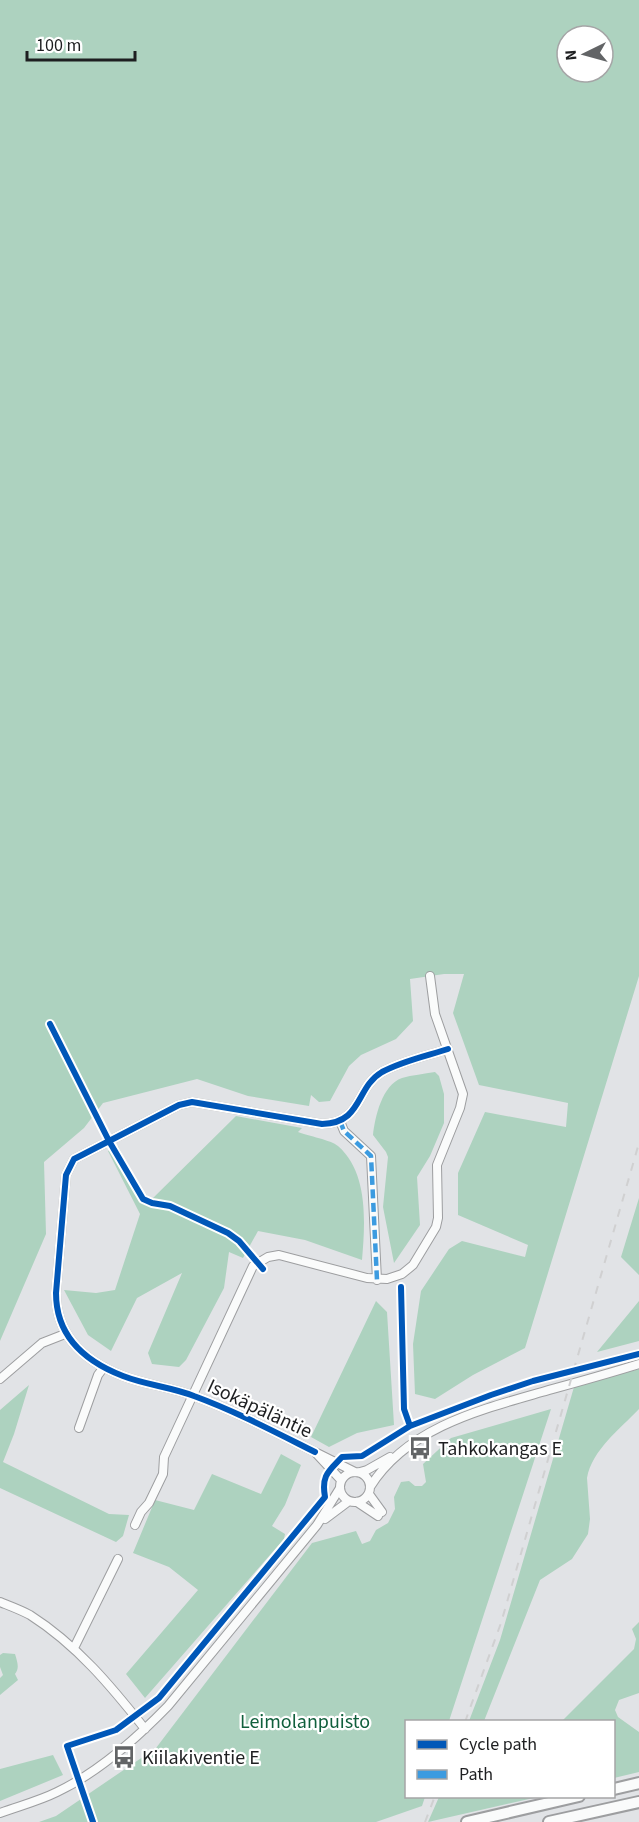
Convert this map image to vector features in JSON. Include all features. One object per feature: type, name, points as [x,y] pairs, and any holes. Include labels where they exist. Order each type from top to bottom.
[{"type":"highway","points":[[615,1789],[639,1783]]},
{"type":"highway","points":[[467,1822],[575,1798]]},
{"type":"highway","points":[[549,1822],[639,1802]]},
{"type":"street","points":[[135,1525],[163,1474],[164,1456],[250,1270],[262,1259],[279,1255],[377,1280],[396,1277],[413,1265],[437,1222],[437,1165],[463,1101],[462,1087],[435,1014],[430,976]]},
{"type":"street","points":[[0,1379],[42,1342],[65,1334],[56,1310],[56,1293],[66,1175],[74,1159],[179,1105],[192,1102],[322,1124],[340,1121],[350,1115],[379,1075],[448,1048]]},
{"type":"street","points":[[340,1121],[344,1131],[371,1156],[377,1280]]},
{"type":"street","name":"Isokäpäläntie","points":[[65,1334],[82,1351],[104,1367],[124,1376],[192,1395],[357,1472]]},
{"type":"street","points":[[0,1814],[57,1792],[79,1780],[132,1742],[146,1729],[168,1706],[317,1525],[347,1474],[367,1470],[434,1430],[468,1416],[639,1364]]},
{"type":"street","points":[[79,1428],[98,1375],[104,1367]]},
{"type":"street","points":[[317,1525],[353,1502],[364,1499],[380,1472],[406,1447]]},
{"type":"street","name":"Isokäpäläntie","points":[[315,1452],[340,1484]]},
{"type":"street","points":[[340,1484],[343,1496],[380,1514],[369,1490],[367,1477],[357,1472]]},
{"type":"street","points":[[74,1648],[118,1558]]},
{"type":"street","points":[[0,1602],[28,1614],[74,1648],[97,1670],[146,1729]]},
{"type":"green space","points":[[0,0],[639,0],[639,976],[525,1348],[473,1375],[435,1399],[415,1394],[413,1344],[421,1291],[449,1249],[462,1241],[525,1257],[528,1245],[458,1215],[458,1173],[485,1112],[566,1127],[568,1103],[479,1085],[453,1013],[464,974],[444,974],[410,979],[413,1021],[396,1039],[361,1055],[349,1066],[330,1101],[319,1102],[311,1095],[309,1106],[248,1096],[197,1079],[103,1103],[84,1128],[44,1162],[46,1234],[0,1341]]},
{"type":"green space","points":[[435,1072],[439,1076],[444,1094],[444,1123],[430,1156],[417,1177],[420,1225],[394,1263],[383,1207],[388,1157],[373,1135],[376,1119],[385,1094],[395,1082],[406,1077]]},
{"type":"green space","points":[[236,1116],[302,1128],[298,1132],[335,1144],[348,1157],[360,1184],[363,1200],[362,1260],[305,1240],[258,1231],[243,1258],[229,1252],[224,1288],[186,1360],[179,1367],[152,1364],[148,1353],[182,1273],[137,1298],[111,1351],[88,1335],[64,1290],[96,1293],[115,1290],[140,1214],[108,1151],[118,1146],[139,1187],[151,1200]]},
{"type":"green space","points":[[639,1198],[639,1275],[621,1257]]},
{"type":"green space","points":[[376,1301],[387,1312],[394,1425],[357,1433],[329,1447],[311,1437]]},
{"type":"green space","points":[[639,1301],[639,1341],[597,1352]]},
{"type":"green space","points":[[639,1369],[639,1409],[608,1440],[595,1458],[587,1478],[590,1519],[588,1534],[572,1559],[540,1580],[484,1720],[469,1720],[500,1640],[574,1387]]},
{"type":"green space","points":[[29,1385],[3,1462],[109,1514],[129,1515],[123,1536],[116,1542],[0,1488],[0,1410]]},
{"type":"green space","name":"Leimolanpuisto","points":[[551,1409],[449,1720],[405,1720],[405,1798],[425,1798],[422,1806],[376,1822],[39,1822],[56,1816],[156,1748],[312,1543],[356,1531],[362,1544],[370,1541],[376,1530],[388,1523],[395,1509],[394,1497],[401,1482],[409,1481],[415,1486],[422,1486],[426,1482],[423,1464],[451,1438]]},
{"type":"green space","points":[[281,1454],[301,1465],[285,1505],[272,1526],[285,1534],[284,1539],[145,1698],[126,1674],[198,1590],[169,1567],[133,1553],[155,1500],[194,1510],[212,1474],[261,1494]]},
{"type":"green space","points":[[639,1622],[639,1693],[619,1700],[615,1710],[618,1717],[639,1732],[639,1772],[615,1778],[615,1720],[563,1720],[634,1649],[636,1639],[632,1629]]},
{"type":"green space","points":[[15,1654],[18,1667],[15,1674],[18,1680],[0,1695],[0,1678],[3,1675],[0,1655]]},
{"type":"green space","points":[[53,1755],[63,1775],[0,1801],[0,1769]]},
{"type":"green space","points":[[438,1798],[534,1798],[428,1822]]},
{"type":"railway","points":[[466,1720],[501,1623],[639,1143]]},
{"type":"railway","points":[[425,1822],[434,1798]]},
{"type":"marked path","points":[[340,1121],[344,1131],[371,1156],[377,1280]]},
{"type":"cycle path","points":[[50,1024],[109,1141],[143,1199],[170,1206],[228,1233],[239,1241],[263,1269]]},
{"type":"cycle path","points":[[315,1452],[209,1402],[109,1370],[96,1363],[75,1345],[61,1322],[56,1293],[66,1175],[74,1159],[179,1105],[192,1102],[322,1124],[335,1122],[345,1118],[352,1111],[373,1079],[382,1072],[448,1049]]},
{"type":"cycle path","points":[[401,1287],[404,1409],[410,1426]]},
{"type":"cycle path","points":[[93,1822],[67,1746],[116,1730],[159,1698],[325,1497],[325,1478],[342,1457],[362,1456],[410,1426],[491,1395],[533,1381],[639,1354]]},
{"type":"place","name":"Tahkokangas E","points":[[420,1448]]},
{"type":"place","name":"Kiilakiventie E","points":[[124,1757]]}]
